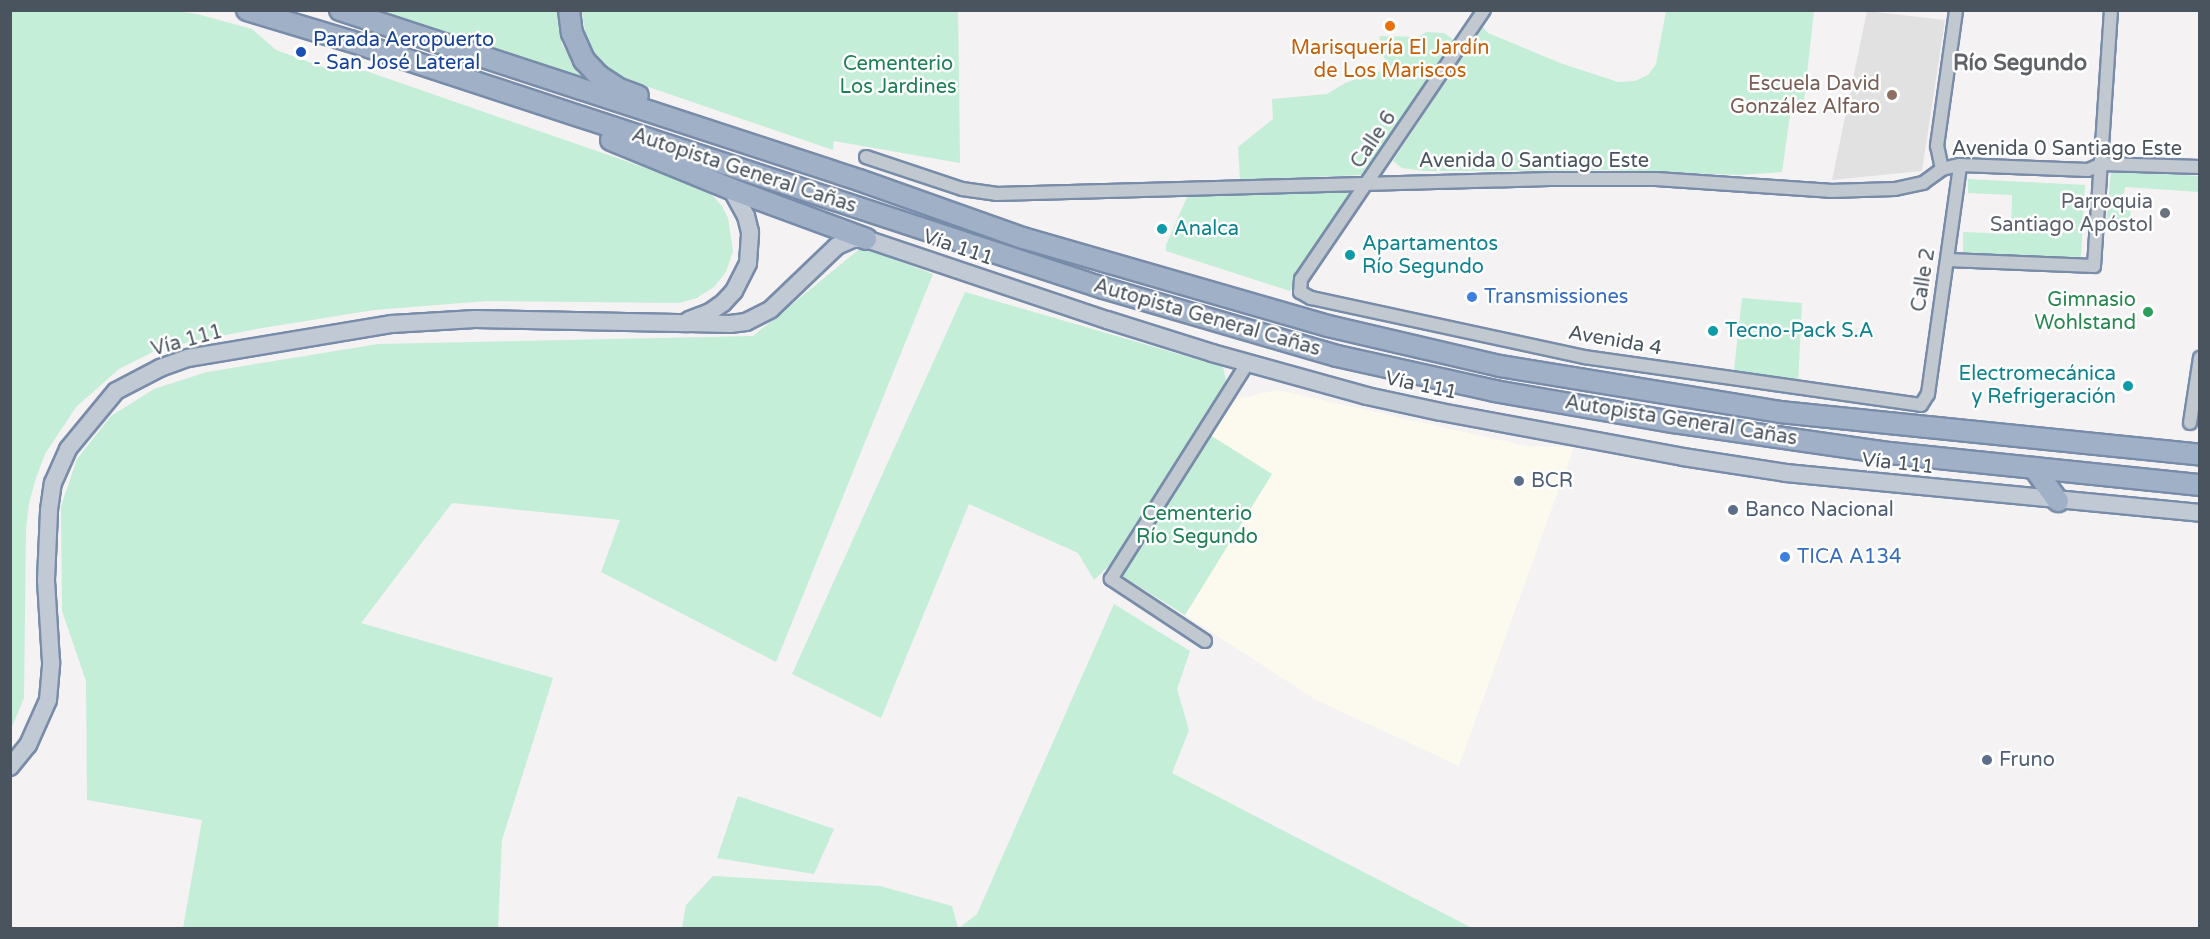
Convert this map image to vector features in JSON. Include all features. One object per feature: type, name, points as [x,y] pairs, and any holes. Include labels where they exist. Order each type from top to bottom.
[{"type":"highway","name":"Autopista General Cañas","points":[[247,10],[1092,284],[1337,356],[1495,391],[1673,422],[1880,452],[2199,485]]},
{"type":"highway","name":"Autopista General Cañas","points":[[340,10],[859,180],[1023,238],[1328,326],[1500,366],[1780,412],[2199,455]]},
{"type":"highway","points":[[569,10],[572,33],[584,60],[599,76],[619,89],[859,180]]},
{"type":"highway","points":[[448,74],[731,189],[866,239]]},
{"type":"highway","points":[[2034,468],[2058,501]]},
{"type":"main road","name":"Vía 111","points":[[680,322],[696,318],[723,303],[734,291],[745,270],[750,248],[750,232],[747,216],[731,189]]},
{"type":"main road","name":"Vía 111","points":[[10,767],[28,745],[48,700],[51,662],[46,580],[49,510],[53,483],[68,449],[116,391],[160,368],[188,358],[392,324],[476,319],[730,324],[756,319],[771,309],[837,246],[853,239],[866,239],[1107,320],[1248,362],[1405,404],[1599,441],[1786,473],[2199,513]]},
{"type":"street","name":"Calle 6","points":[[1300,292],[1301,279],[1484,10]]},
{"type":"street","points":[[1942,169],[1937,146],[1956,10]]},
{"type":"street","points":[[1948,260],[2094,266],[2111,10]]},
{"type":"street","name":"Avenida 0 Santiago Este","points":[[866,157],[980,193],[1208,189],[1369,182],[1656,179],[1830,191],[1895,189],[1923,183],[1942,169],[1960,165],[2088,170],[2102,164],[2199,167]]},
{"type":"street","name":"Calle 2","points":[[1926,400],[1960,165]]},
{"type":"street","name":"Avenida 4","points":[[1300,292],[1311,298],[1584,357],[1912,405],[1921,405],[1926,400]]},
{"type":"street","points":[[2190,423],[2199,358]]},
{"type":"street","points":[[1205,641],[1111,579],[1248,362]]},
{"type":"shaded area","name":"Escuela David González Alfaro","points":[[1867,11],[1945,20],[1922,171],[1832,180]]},
{"type":"shaded area","points":[[1278,390],[1526,446],[1574,447],[1459,766],[1316,700],[1185,615],[1272,474],[1210,435],[1237,399]]},
{"type":"green space","points":[[11,11],[175,11],[197,14],[252,29],[276,50],[331,70],[366,71],[692,184],[710,193],[722,206],[728,218],[733,251],[726,272],[714,287],[697,298],[679,303],[487,301],[374,310],[256,329],[161,348],[119,369],[76,407],[45,454],[36,478],[29,503],[26,529],[24,698],[11,729]]},
{"type":"green space","points":[[378,11],[557,11],[562,44],[582,78]]},
{"type":"green space","name":"Cementerio Los Jardines","points":[[582,11],[958,11],[960,163],[834,141],[833,150],[628,80],[603,64],[591,48],[585,32]]},
{"type":"green space","points":[[1666,11],[1814,11],[1804,100],[1791,108],[1782,172],[1738,175],[1606,170],[1425,171],[1402,168],[1393,161],[1482,26],[1488,33],[1560,63],[1618,82],[1635,81],[1648,75],[1656,64]]},
{"type":"green space","points":[[1426,32],[1444,33],[1455,41],[1369,171],[1361,175],[1240,180],[1238,147],[1273,119],[1272,99],[1327,94],[1345,83],[1387,69],[1379,36],[1418,37]]},
{"type":"green space","points":[[2111,171],[2199,176],[2199,192],[2125,187],[2123,198],[2131,201],[2130,224],[2126,224],[2125,228],[2106,226]]},
{"type":"green space","points":[[1968,179],[2085,185],[2081,258],[1963,253],[1963,232],[2011,234],[2012,195],[1968,193]]},
{"type":"green space","points":[[1356,185],[1359,190],[1290,291],[1166,251],[1166,245],[1188,195]]},
{"type":"green space","points":[[862,247],[933,274],[776,662],[601,572],[620,520],[452,503],[361,623],[553,678],[502,840],[498,928],[183,928],[202,820],[87,800],[86,681],[62,611],[61,506],[77,459],[111,416],[154,389],[207,372],[378,344],[753,336]]},
{"type":"green space","points":[[965,292],[1223,367],[1227,384],[1110,565],[1094,580],[1078,553],[969,504],[881,718],[792,674]]},
{"type":"green space","points":[[1742,298],[1802,303],[1798,384],[1734,370]]},
{"type":"green space","name":"Cementerio Río Segundo","points":[[1210,435],[1272,474],[1185,615],[1122,576]]},
{"type":"green space","points":[[1114,604],[1190,651],[1177,689],[1189,730],[1172,773],[1472,928],[959,928],[977,914]]},
{"type":"green space","points":[[738,796],[834,829],[814,874],[717,858]]},
{"type":"green space","points":[[713,876],[880,886],[952,906],[958,928],[682,928],[686,905]]},
{"type":"place","name":"Marisquería El Jardín de Los Mariscos","points":[[1390,26]]},
{"type":"place","name":"Parada Aeropuerto - San José Lateral","points":[[301,52]]},
{"type":"place","name":"Escuela David González Alfaro","points":[[1892,95]]},
{"type":"place","name":"Parroquia Santiago Apóstol","points":[[2165,213]]},
{"type":"place","name":"Analca","points":[[1162,229]]},
{"type":"place","name":"Apartamentos Río Segundo","points":[[1350,255]]},
{"type":"place","name":"Transmissiones","points":[[1472,297]]},
{"type":"place","name":"Gimnasio Wohlstand","points":[[2148,312]]},
{"type":"place","name":"Tecno-Pack S.A","points":[[1713,331]]},
{"type":"place","name":"Electromecánica y Refrigeración","points":[[2128,386]]},
{"type":"place","name":"BCR","points":[[1519,481]]},
{"type":"place","name":"Banco Nacional","points":[[1733,510]]},
{"type":"place","name":"TICA A134","points":[[1785,557]]},
{"type":"place","name":"Fruno","points":[[1987,760]]},
{"type":"district","name":"Río Segundo","points":[[2020,64]]}]
